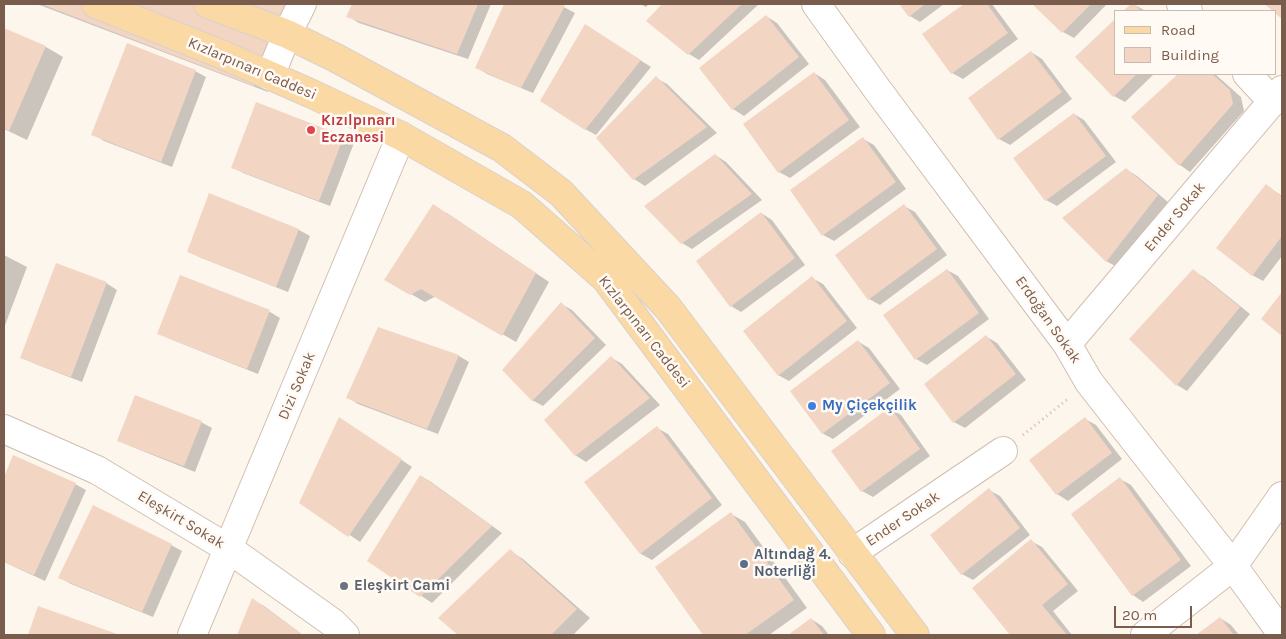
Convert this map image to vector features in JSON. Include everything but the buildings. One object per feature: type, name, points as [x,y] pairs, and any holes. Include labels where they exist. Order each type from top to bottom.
[{"type":"main road","name":"Kızlarpınarı Caddesi","points":[[96,4],[221,54],[401,136],[522,205],[606,279],[871,635]]},
{"type":"main road","name":"Kızlarpınarı Caddesi","points":[[208,4],[287,34],[336,58],[502,148],[561,193],[668,308],[915,635]]},
{"type":"street","points":[[270,76],[287,34],[302,4]]},
{"type":"street","name":"Erdoğan Sokak","points":[[816,4],[1067,344],[1089,382],[1233,566],[1282,634]]},
{"type":"street","points":[[1248,75],[1277,96]]},
{"type":"street","name":"Ender Sokak","points":[[1067,344],[1277,96]]},
{"type":"street","name":"Dizi Sokak","points":[[192,635],[401,136]]},
{"type":"street","name":"Eleşkirt Sokak","points":[[4,429],[97,470],[229,549],[332,623],[345,635]]},
{"type":"street","name":"Ender Sokak","points":[[852,553],[1003,451]]},
{"type":"street","points":[[1145,635],[1233,566],[1282,496]]},
{"type":"path","points":[[1003,451],[1089,382]]},
{"type":"place","name":"Kızılpınarı Eczanesi","points":[[311,130]]},
{"type":"place","name":"My Çiçekçilik","points":[[812,406]]},
{"type":"place","name":"Altındağ 4. Noterliği","points":[[744,564]]},
{"type":"place","name":"Eleşkirt Cami","points":[[344,586]]}]
